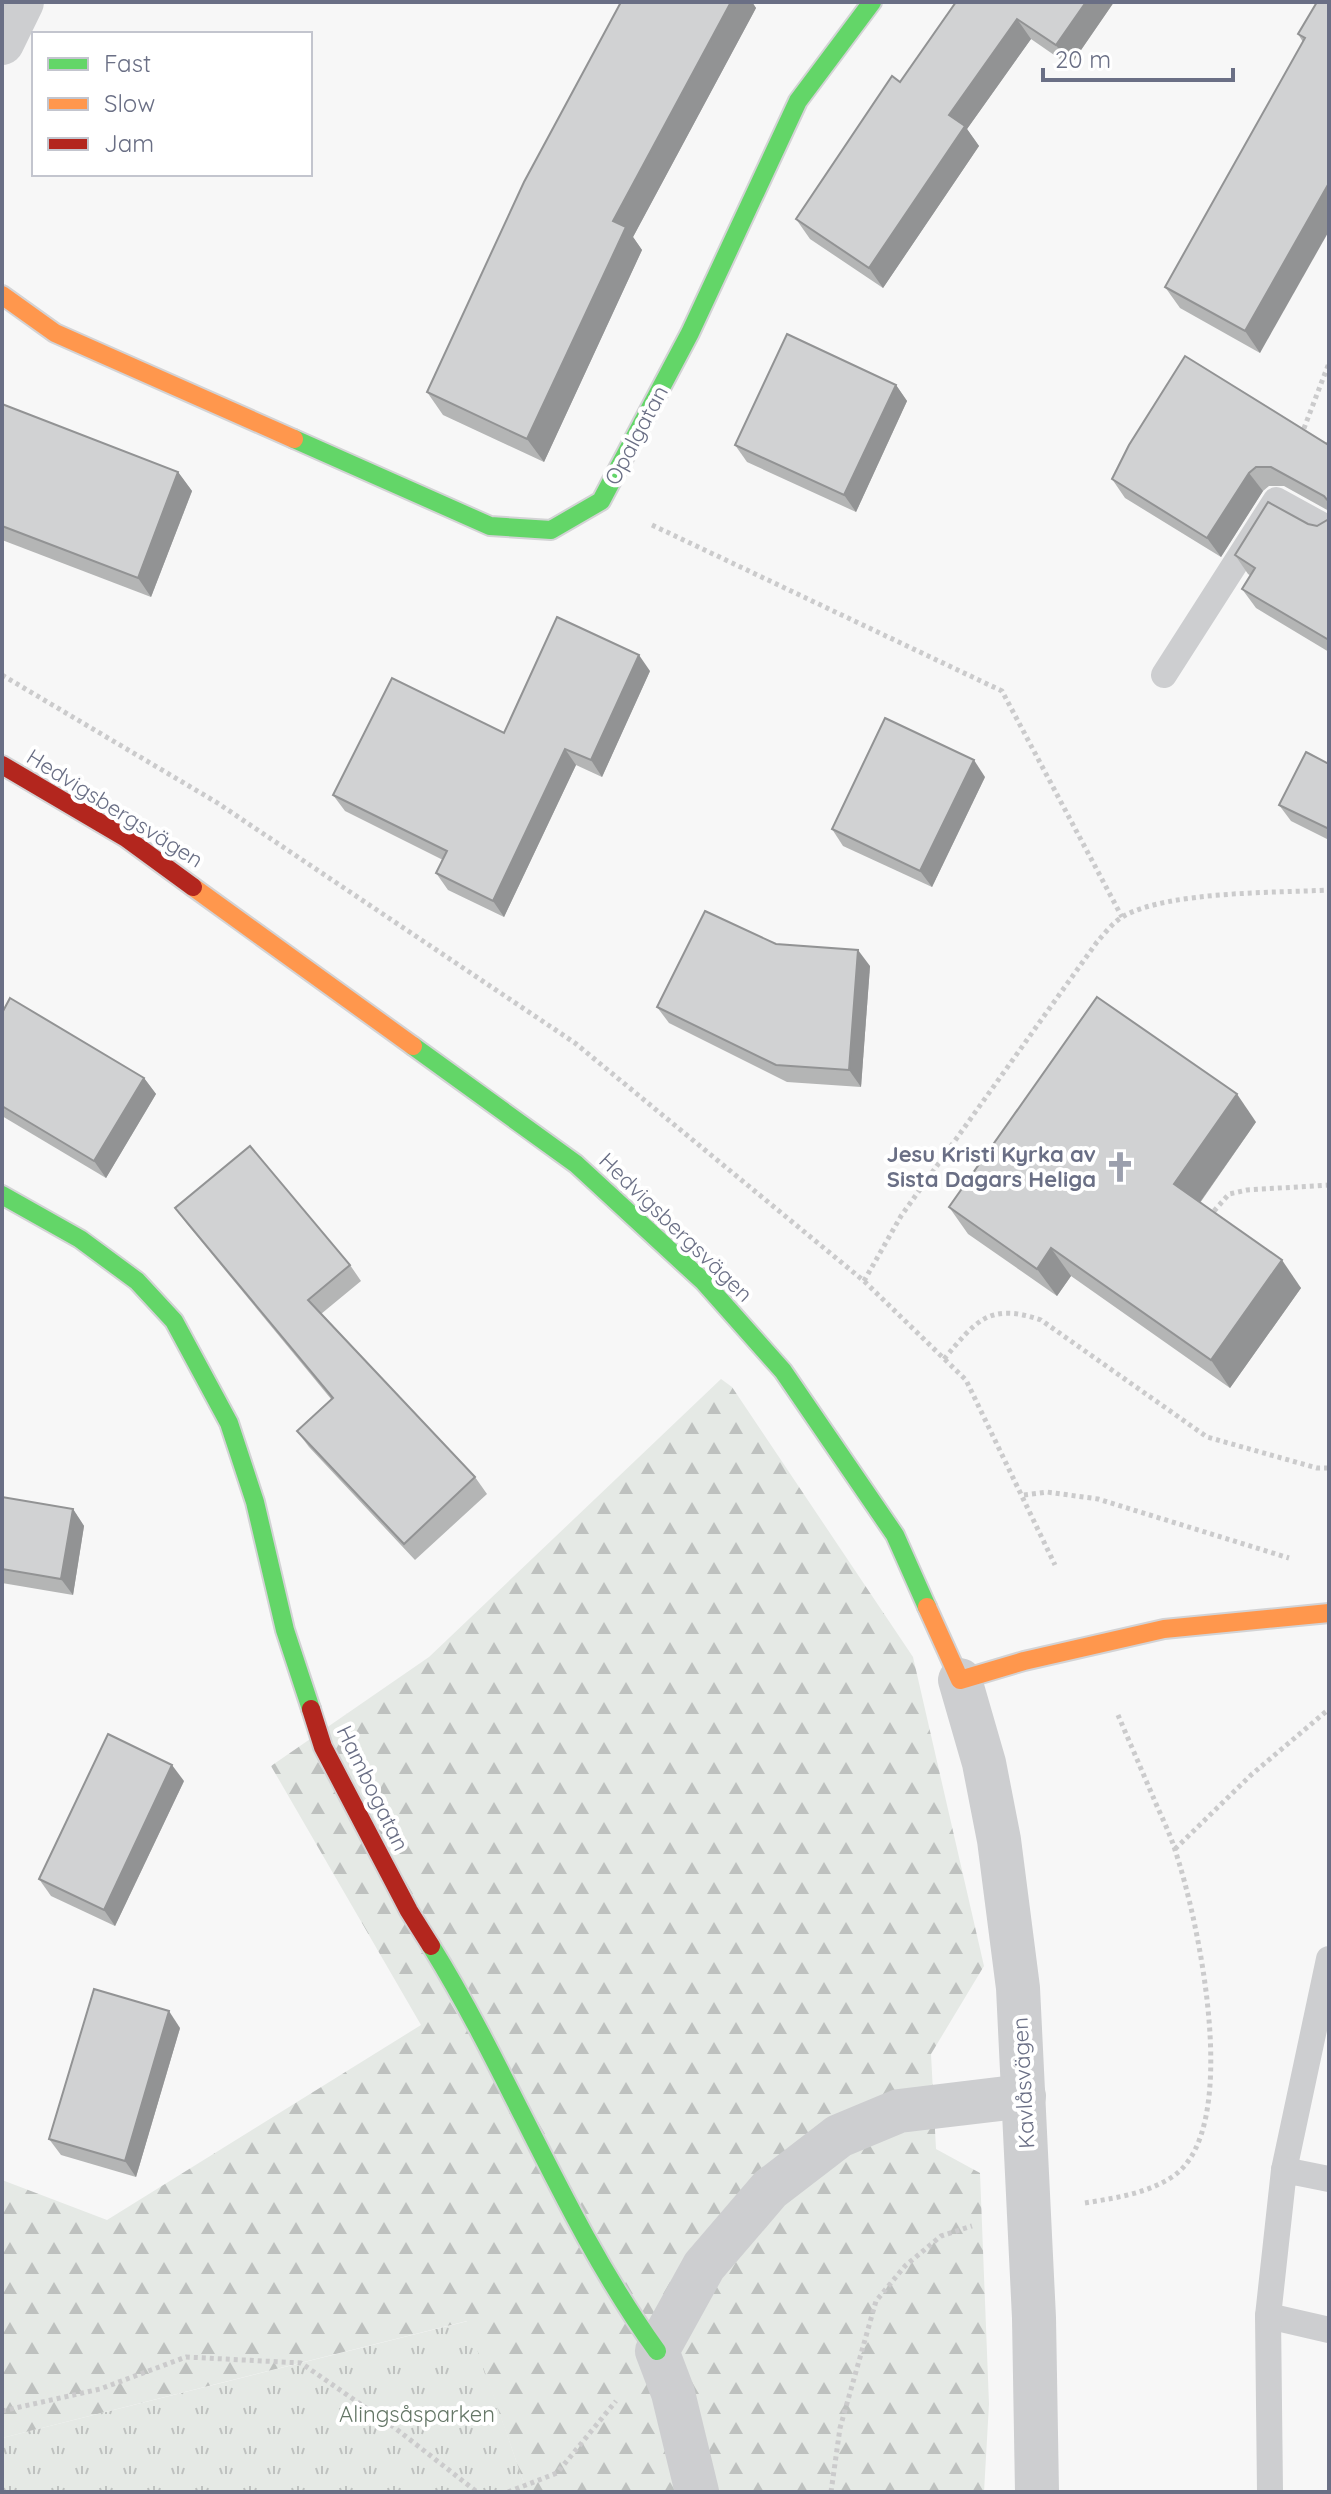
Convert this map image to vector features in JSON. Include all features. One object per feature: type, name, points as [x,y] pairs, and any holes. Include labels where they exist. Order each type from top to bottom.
[{"type":"street","points":[[2,43],[22,2]]},
{"type":"street","name":"Opalgatan","points":[[2,295],[55,333],[490,526],[551,530],[601,501],[690,333],[798,101],[872,2]]},
{"type":"street","name":"Hedvigsbergsvägen","points":[[2,765],[126,838],[576,1164],[704,1282],[783,1371],[895,1535],[960,1680]]},
{"type":"street","name":"Hambogatan","points":[[2,1195],[80,1239],[137,1281],[174,1321],[229,1423],[255,1502],[285,1630],[323,1747],[409,1911],[458,1990],[625,2307],[657,2351]]},
{"type":"street","points":[[960,1680],[1024,1661],[1164,1629],[1329,1613]]},
{"type":"street","name":"Kavlåsvägen","points":[[960,1680],[984,1763],[999,1840],[1018,1988],[1034,2318],[1037,2492]]},
{"type":"street","points":[[697,2492],[673,2393],[657,2351],[704,2266],[770,2189],[839,2136],[899,2111],[1024,2096]]},
{"type":"lane","points":[[1164,675],[1276,500],[1329,529]]},
{"type":"lane","points":[[1270,2492],[1268,2316],[1284,2170],[1329,1959]]},
{"type":"lane","points":[[1284,2170],[1329,2179]]},
{"type":"lane","points":[[1268,2316],[1329,2330]]},
{"type":"path","points":[[1276,500],[1329,363]]},
{"type":"path","points":[[601,501],[1002,691],[1122,917]]},
{"type":"path","points":[[2,675],[216,802],[575,1043],[864,1281],[966,1380],[1024,1495],[1055,1565]]},
{"type":"path","points":[[864,1281],[901,1216],[1097,942],[1122,917],[1153,904],[1198,898],[1329,890]]},
{"type":"path","points":[[1214,1211],[1229,1194],[1329,1185]]},
{"type":"path","points":[[944,1359],[970,1328],[987,1315],[1020,1312],[1041,1320],[1207,1437],[1317,1468],[1329,1468]]},
{"type":"path","points":[[1024,1495],[1047,1492],[1098,1499],[1292,1559]]},
{"type":"path","points":[[1175,1849],[1251,1775],[1329,1709]]},
{"type":"path","points":[[1080,2204],[1136,2193],[1173,2176],[1193,2155],[1204,2126],[1211,2085],[1205,1973],[1175,1849],[1118,1715]]},
{"type":"path","points":[[831,2492],[840,2428],[876,2301],[905,2266],[941,2236],[977,2224]]},
{"type":"path","points":[[508,2492],[557,2473],[657,2351]]},
{"type":"path","points":[[2,2411],[100,2389],[186,2357],[301,2363],[395,2428],[477,2492]]},
{"type":"green space","points":[[721,1379],[732,1387],[913,1657],[984,1966],[931,2054],[936,2149],[980,2173],[989,2404],[984,2492],[527,2492],[467,2321],[2,2438],[2,2180],[107,2220],[421,2025],[271,1766],[429,1657]]},
{"type":"green space","name":"Alingsåsparken","points":[[468,2321],[527,2492],[2,2492],[2,2438]]},
{"type":"building","points":[[621,2],[731,2],[613,221],[626,227],[527,439],[427,392],[524,182]]},
{"type":"building","points":[[956,2],[1086,2],[1056,45],[1017,19],[949,115],[965,126],[869,268],[796,219],[892,76],[900,82]]},
{"type":"building","points":[[1317,2],[1329,2],[1329,183],[1245,331],[1165,287],[1305,38],[1298,34]]},
{"type":"building","points":[[787,334],[896,385],[844,495],[735,445]]},
{"type":"building","points":[[1185,356],[1327,444],[1329,440],[1329,502],[1324,496],[1271,467],[1256,467],[1207,538],[1112,479],[1129,445]]},
{"type":"building","points":[[2,404],[178,472],[138,578],[2,526]]},
{"type":"building","points":[[1268,502],[1308,524],[1317,526],[1329,519],[1329,640],[1242,589],[1255,568],[1235,555]]},
{"type":"building","points":[[557,617],[639,655],[591,760],[565,749],[493,901],[436,873],[447,851],[333,795],[392,678],[504,733]]},
{"type":"building","points":[[885,718],[974,760],[920,871],[832,829]]},
{"type":"building","points":[[1306,752],[1329,764],[1329,829],[1279,805]]},
{"type":"building","points":[[705,911],[776,944],[858,950],[849,1070],[776,1065],[657,1007]]},
{"type":"building","name":"Jesu Kristi Kyrka av Sista Dagars Heliga","points":[[1097,997],[1237,1094],[1174,1184],[1282,1260],[1211,1360],[1051,1248],[1037,1269],[949,1207]]},
{"type":"building","points":[[10,998],[144,1078],[94,1161],[2,1106],[2,1013]]},
{"type":"building","points":[[250,1146],[350,1265],[308,1300],[475,1477],[404,1544],[297,1431],[333,1398],[175,1208]]},
{"type":"building","points":[[2,1497],[73,1509],[61,1579],[2,1569]]},
{"type":"building","points":[[108,1734],[172,1765],[104,1910],[39,1879]]},
{"type":"building","points":[[94,1989],[169,2011],[125,2161],[49,2139]]},
{"type":"traffic: fast","points":[[294,439],[490,526],[551,530],[601,501],[690,333],[798,101],[872,2]]},
{"type":"traffic: fast","points":[[413,1046],[576,1164],[704,1282],[783,1371],[895,1535],[927,1607]]},
{"type":"traffic: fast","points":[[2,1195],[80,1239],[137,1281],[174,1321],[229,1423],[255,1502],[285,1630],[311,1709]]},
{"type":"traffic: fast","points":[[431,1946],[488,2047],[595,2253],[657,2351]]},
{"type":"traffic: slow","points":[[2,295],[55,333],[294,439]]},
{"type":"traffic: slow","points":[[193,887],[413,1046]]},
{"type":"traffic: slow","points":[[927,1607],[960,1680],[1024,1661],[1164,1629],[1329,1613]]},
{"type":"traffic: jam","points":[[2,765],[126,838],[193,887]]},
{"type":"traffic: jam","points":[[311,1709],[323,1747],[409,1911],[431,1946]]},
{"type":"place","name":"Jesu Kristi Kyrka av Sista Dagars Heliga","points":[[1120,1167]]}]
